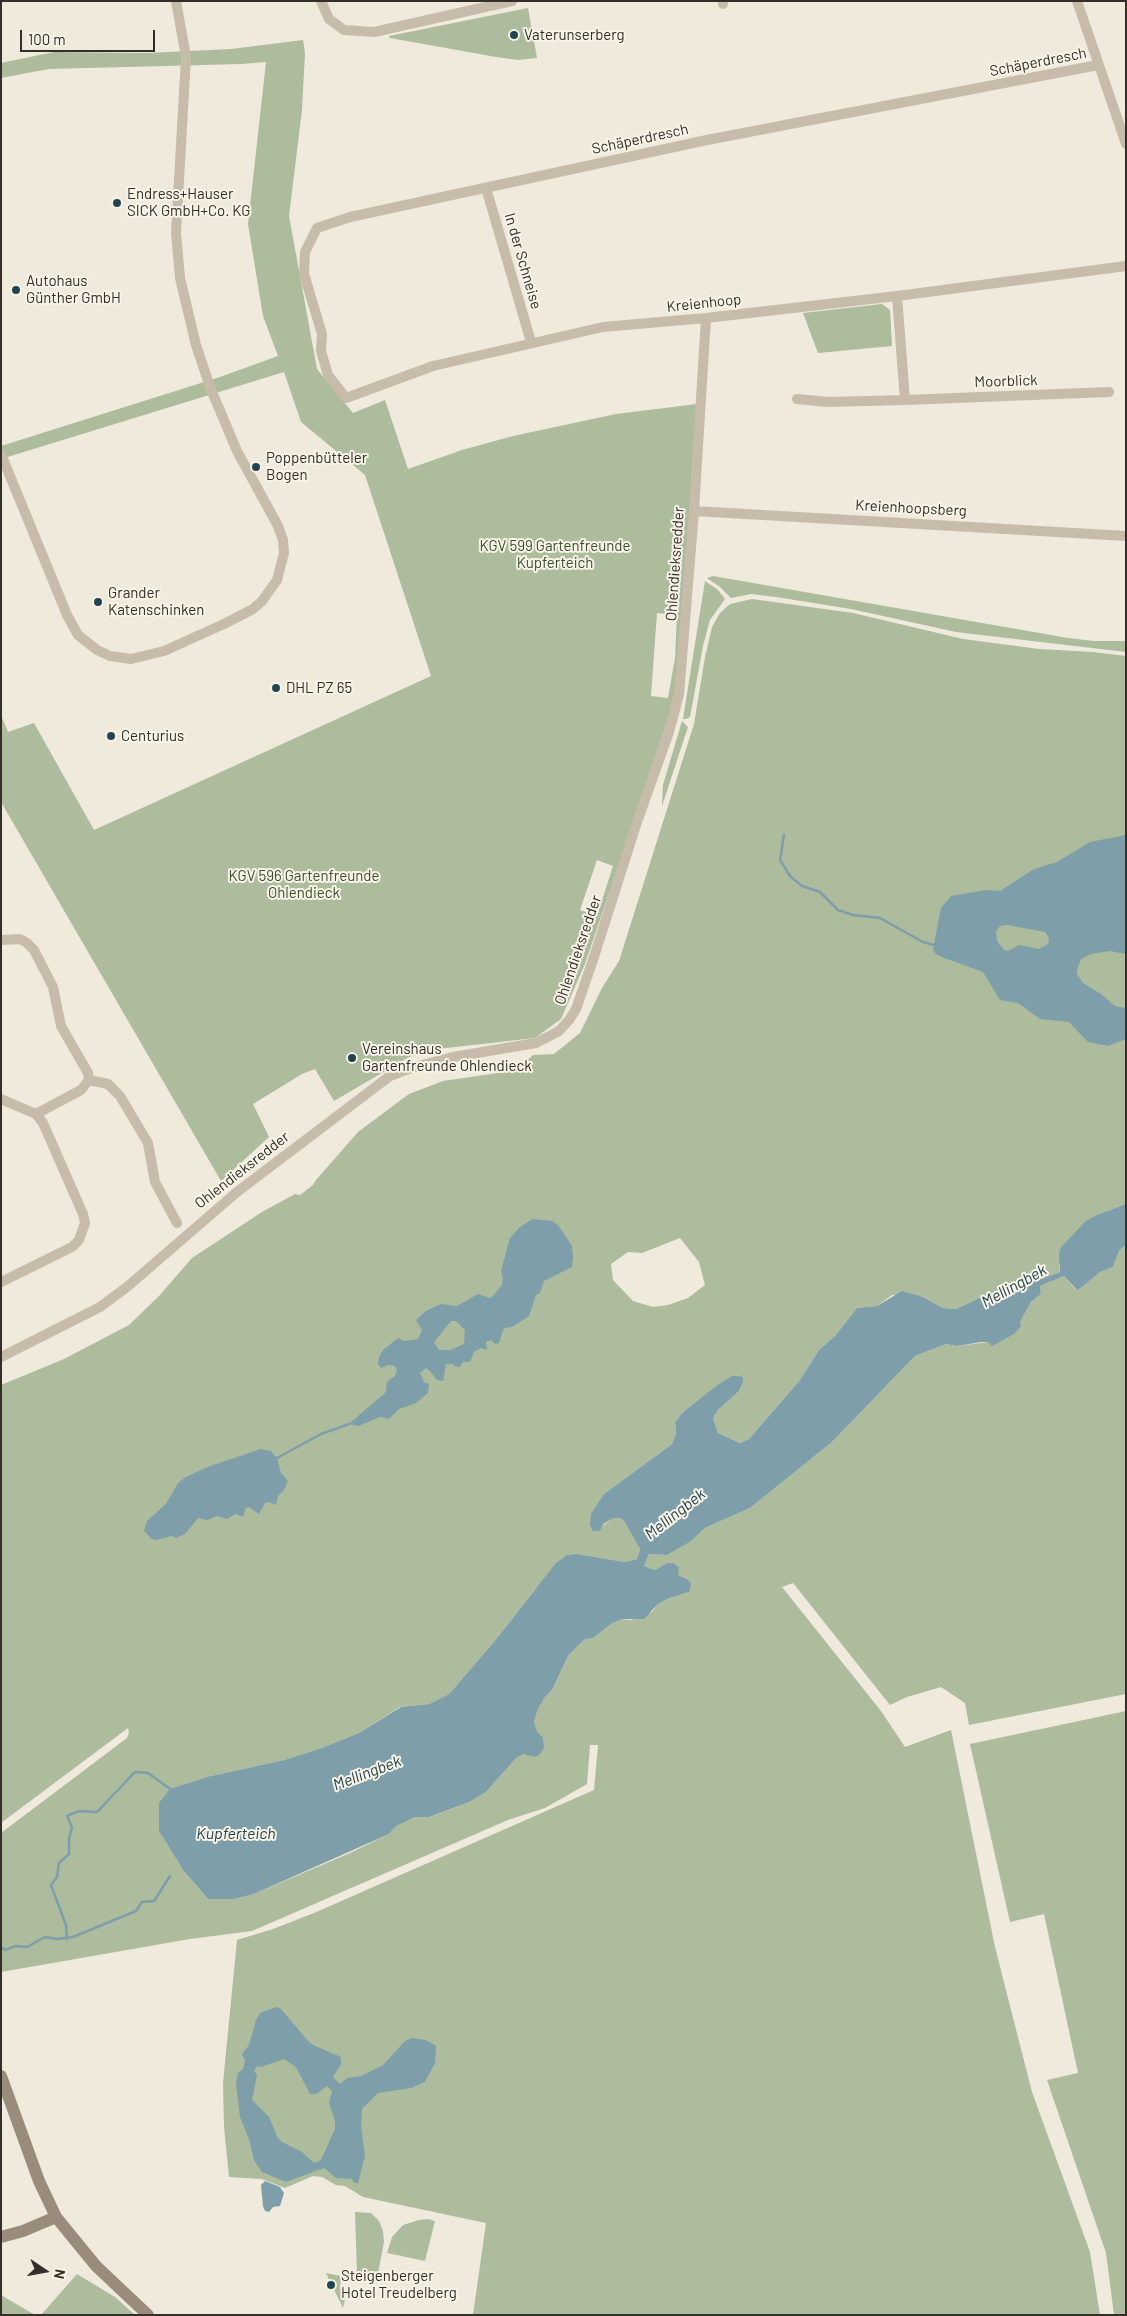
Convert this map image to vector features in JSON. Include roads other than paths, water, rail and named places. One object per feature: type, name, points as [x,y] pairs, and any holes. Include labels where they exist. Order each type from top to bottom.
[{"type":"main road","points":[[1,2076],[39,2181],[56,2217],[96,2266],[148,2315]]},
{"type":"main road","points":[[1,2237],[23,2232],[56,2217]]},
{"type":"street","points":[[1,454],[72,625],[87,644],[103,653],[131,659],[164,651],[253,609],[262,601],[277,580],[283,560],[283,540],[278,526],[237,451],[210,387],[196,345],[180,278],[176,234],[186,57],[176,1]]},
{"type":"street","points":[[321,1],[329,19],[344,30],[374,32],[512,1]]},
{"type":"street","points":[[1077,1],[1126,144]]},
{"type":"street","name":"Schäperdresch","points":[[321,351],[322,334],[304,274],[305,252],[317,228],[350,217],[707,140],[1098,65]]},
{"type":"street","name":"In der Schneise","points":[[486,188],[530,342]]},
{"type":"street","name":"Kreienhoop","points":[[321,351],[328,374],[346,398],[433,366],[530,342],[604,327],[706,318],[897,296],[1126,266]]},
{"type":"street","points":[[897,296],[905,400]]},
{"type":"street","name":"Ohlendieksredder","points":[[1,1357],[100,1307],[237,1192],[390,1076],[411,1068],[453,1057],[536,1043],[559,1031],[569,1020],[576,1009],[593,960],[637,822],[669,732],[679,695],[694,511],[706,318]]},
{"type":"street","name":"Moorblick","points":[[797,399],[828,402],[1109,392]]},
{"type":"street","name":"Kreienhoopsberg","points":[[694,511],[1126,536]]},
{"type":"street","points":[[1,940],[20,939],[34,950],[53,987],[61,1026],[88,1073],[89,1080],[81,1090],[36,1114]]},
{"type":"street","points":[[89,1080],[108,1084],[115,1088],[120,1096],[148,1143],[155,1182],[177,1224]]},
{"type":"street","points":[[1,1099],[36,1114],[43,1122],[83,1214],[83,1232],[72,1247],[1,1282]]},
{"type":"water","points":[[1126,835],[1126,954],[1110,951],[1091,954],[1081,959],[1077,970],[1077,974],[1083,983],[1101,994],[1115,1006],[1126,1008],[1126,1039],[1108,1046],[1088,1042],[1069,1022],[1040,1019],[1018,1003],[1000,1000],[983,972],[939,956],[933,949],[941,908],[951,896],[986,890],[1000,891],[1034,869],[1057,862],[1090,842]],"holes":[[[1008,925],[1045,932],[1049,938],[1048,944],[1039,949],[1019,945],[1008,951],[1004,950],[997,941],[996,931],[1000,926]]]},
{"type":"water","name":"Kupferteich","points":[[1126,1204],[1126,1245],[1119,1251],[1113,1267],[1100,1272],[1077,1290],[1064,1276],[1040,1286],[1041,1294],[1031,1302],[1020,1322],[1021,1326],[1014,1334],[992,1346],[988,1342],[957,1346],[946,1344],[915,1356],[832,1442],[750,1508],[705,1528],[690,1542],[667,1555],[649,1554],[644,1566],[655,1570],[667,1563],[673,1563],[679,1567],[678,1575],[687,1579],[691,1584],[689,1592],[658,1604],[644,1619],[622,1619],[611,1624],[593,1638],[585,1639],[568,1656],[552,1690],[538,1709],[534,1722],[537,1731],[543,1738],[544,1748],[539,1755],[534,1757],[524,1754],[516,1758],[486,1792],[469,1802],[430,1817],[415,1817],[395,1827],[389,1834],[254,1894],[234,1899],[208,1899],[183,1870],[159,1831],[159,1803],[170,1789],[211,1776],[284,1760],[319,1749],[359,1733],[401,1707],[429,1704],[449,1694],[493,1643],[556,1563],[567,1555],[577,1554],[625,1562],[637,1559],[640,1549],[624,1521],[620,1518],[614,1518],[603,1524],[600,1531],[593,1531],[590,1525],[591,1514],[604,1494],[672,1444],[676,1434],[675,1422],[682,1413],[715,1387],[733,1375],[743,1377],[743,1382],[738,1392],[718,1410],[713,1418],[718,1433],[740,1443],[749,1439],[800,1380],[819,1350],[835,1336],[857,1308],[877,1306],[902,1291],[923,1297],[943,1308],[956,1309],[1020,1279],[1038,1280],[1060,1272],[1059,1254],[1061,1247],[1086,1221]]},
{"type":"water","points":[[533,1219],[552,1221],[558,1225],[572,1246],[572,1267],[544,1281],[540,1293],[536,1295],[529,1316],[512,1327],[504,1328],[499,1343],[495,1344],[491,1340],[486,1342],[487,1350],[481,1348],[474,1352],[470,1362],[463,1362],[460,1367],[446,1364],[443,1381],[437,1380],[426,1368],[420,1373],[424,1382],[429,1384],[428,1393],[416,1403],[399,1409],[389,1419],[380,1417],[358,1426],[349,1424],[386,1392],[387,1382],[395,1376],[397,1370],[395,1366],[388,1365],[381,1368],[378,1364],[383,1350],[398,1338],[404,1341],[418,1339],[422,1330],[416,1320],[426,1311],[441,1304],[457,1306],[478,1294],[490,1298],[494,1295],[502,1285],[501,1271],[510,1238],[520,1227]],"holes":[[[451,1321],[456,1321],[465,1330],[464,1344],[450,1350],[439,1350],[434,1342]]]},
{"type":"water","points":[[261,1449],[271,1451],[277,1458],[281,1473],[288,1481],[284,1490],[278,1496],[276,1505],[269,1502],[265,1503],[259,1514],[249,1507],[246,1508],[243,1517],[235,1514],[227,1519],[217,1516],[207,1520],[198,1518],[185,1534],[176,1538],[172,1536],[156,1540],[152,1539],[144,1531],[147,1521],[166,1504],[178,1483],[186,1477],[210,1466]]},
{"type":"water","points":[[277,2007],[281,2009],[313,2045],[341,2057],[341,2064],[333,2077],[340,2084],[347,2078],[361,2076],[383,2065],[405,2041],[412,2038],[426,2040],[436,2046],[435,2063],[425,2082],[411,2088],[378,2093],[362,2109],[361,2126],[365,2156],[358,2183],[354,2183],[352,2179],[336,2178],[324,2168],[286,2182],[262,2172],[254,2160],[249,2139],[240,2117],[236,2084],[238,2073],[243,2069],[245,2061],[242,2054],[249,2045],[256,2020],[260,2013]],"holes":[[[284,2059],[296,2067],[310,2094],[316,2094],[327,2086],[332,2091],[329,2103],[335,2121],[335,2129],[321,2160],[314,2163],[302,2152],[278,2138],[269,2117],[252,2100],[257,2075],[254,2071],[257,2066],[261,2067]]]},
{"type":"water","points":[[265,2181],[280,2187],[284,2193],[280,2206],[273,2207],[269,2212],[265,2211],[263,2206],[261,2185]]},
{"type":"waterway","points":[[784,835],[780,860],[790,876],[802,886],[820,892],[838,910],[853,915],[880,918],[923,942],[934,945]]},
{"type":"waterway","points":[[277,1458],[321,1434],[349,1424]]},
{"type":"waterway","points":[[67,1939],[66,1925],[51,1885],[57,1877],[59,1863],[69,1854],[69,1839],[72,1827],[67,1816],[79,1811],[97,1812],[135,1772],[148,1773],[170,1789]]},
{"type":"waterway","name":"Mellingbek","points":[[1,1947],[5,1950],[16,1946],[27,1947],[45,1937],[57,1939],[73,1937],[136,1911],[142,1902],[154,1901],[170,1876]]},
{"type":"place","name":"Vaterunserberg","points":[[514,35]]},
{"type":"place","name":"Endress+Hauser SICK GmbH+Co. KG","points":[[117,203]]},
{"type":"place","name":"Autohaus Günther GmbH","points":[[16,290]]},
{"type":"place","name":"Poppenbütteler Bogen","points":[[256,467]]},
{"type":"place","name":"Grander Katenschinken","points":[[98,602]]},
{"type":"place","name":"DHL PZ 65","points":[[276,688]]},
{"type":"place","name":"Centurius","points":[[111,736]]},
{"type":"place","name":"Vereinshaus Gartenfreunde Ohlendieck","points":[[352,1058]]},
{"type":"place","name":"Steigenberger Hotel Treudelberg","points":[[331,2285]]},
{"type":"park label","name":"KGV 599 Gartenfreunde Kupferteich","points":[[555,554]]},
{"type":"park label","name":"KGV 596 Gartenfreunde Ohlendieck","points":[[304,884]]}]
